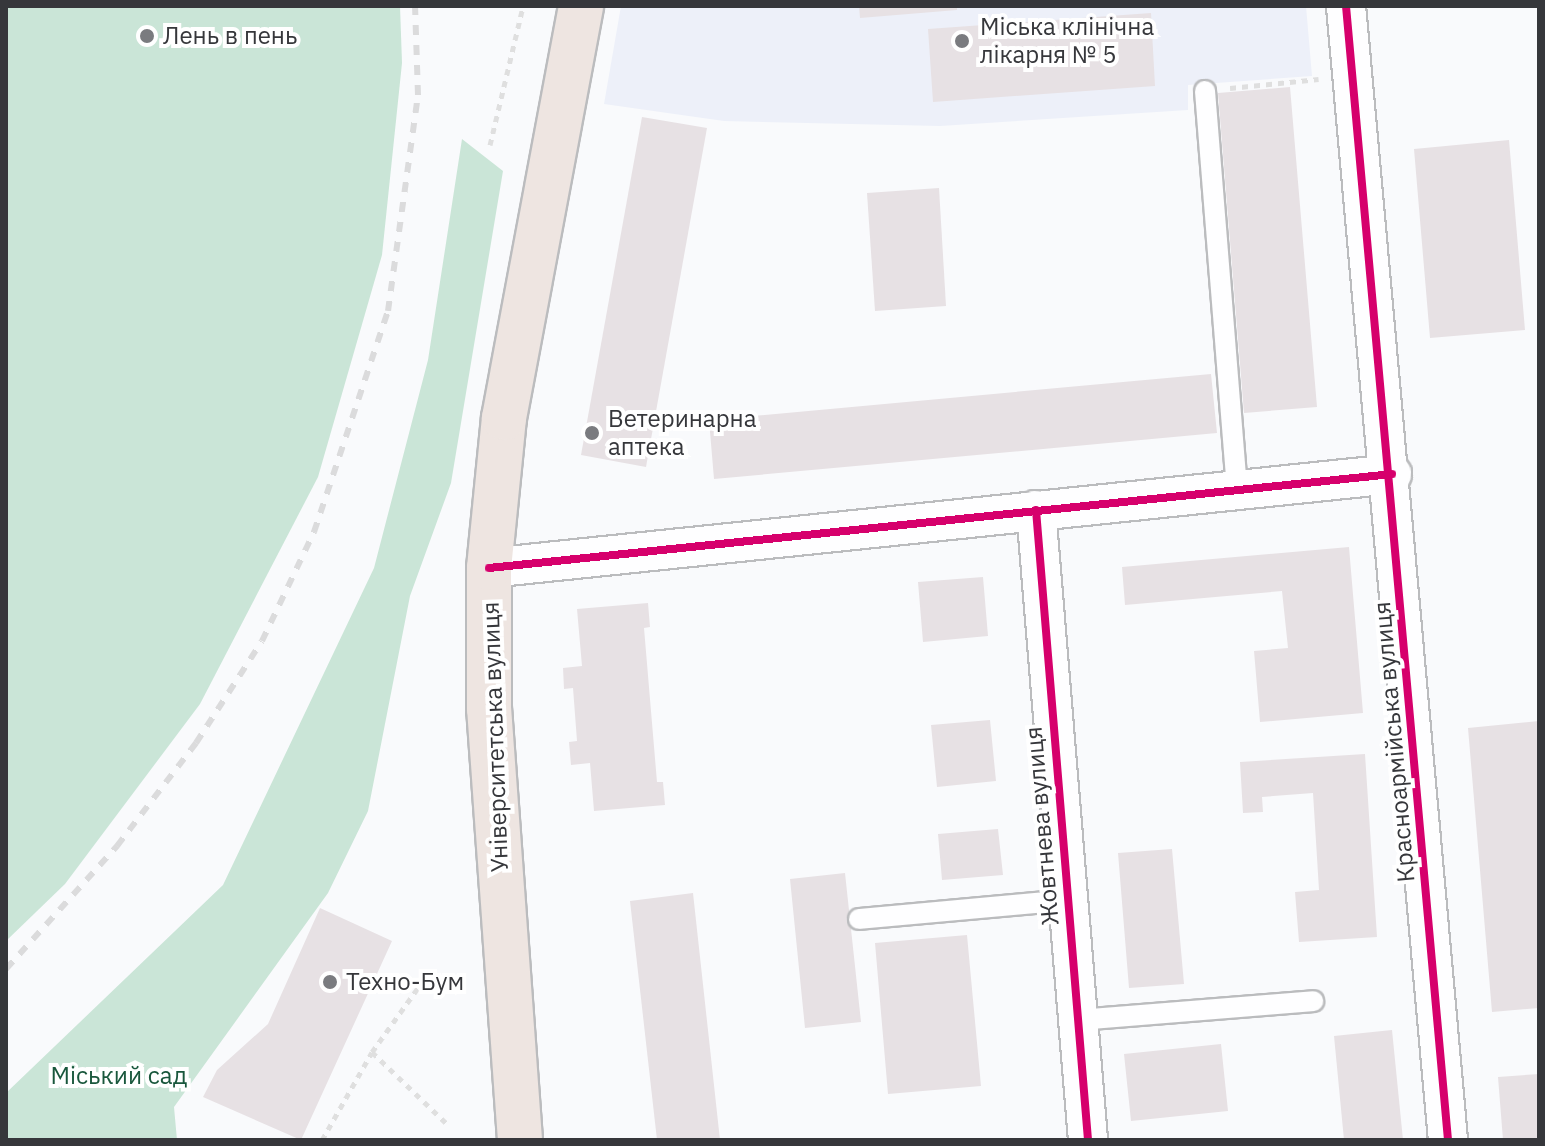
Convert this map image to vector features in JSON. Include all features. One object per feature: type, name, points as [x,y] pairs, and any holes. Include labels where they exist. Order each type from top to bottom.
[{"type":"main road","name":"Університетська вулиця","points":[[520,1140],[489,709],[489,568],[504,418],[581,6]]},
{"type":"street","name":"Красноармійська вулиця","points":[[1346,6],[1392,474],[1448,1140]]},
{"type":"street","points":[[489,568],[1392,474]]},
{"type":"street","name":"Жовтнева вулиця","points":[[1036,510],[1088,1140]]},
{"type":"lane","points":[[1205,91],[1237,490]]},
{"type":"lane","points":[[859,919],[1069,900]]},
{"type":"lane","points":[[1079,1020],[1313,1001]]},
{"type":"path","points":[[490,145],[523,6]]},
{"type":"path","points":[[1205,91],[1353,75]]},
{"type":"path","points":[[322,1140],[372,1052],[430,971]]},
{"type":"path","points":[[372,1052],[448,1125]]},
{"type":"shaded area","name":"Міська клінічна лікарня № 5","points":[[621,6],[1306,6],[1312,76],[1188,85],[1188,110],[940,126],[724,121],[604,104]]},
{"type":"green space","points":[[6,6],[400,6],[402,63],[382,255],[318,477],[200,704],[65,884],[6,941]]},
{"type":"green space","name":"Міський сад","points":[[462,139],[503,171],[451,483],[410,596],[368,811],[328,893],[174,1107],[177,1140],[6,1140],[6,1093],[223,885],[374,568],[428,360]]},
{"type":"building","points":[[859,6],[957,6],[957,10],[860,18]]},
{"type":"building","points":[[1151,13],[1155,86],[933,102],[928,29]]},
{"type":"building","points":[[1290,87],[1317,407],[1244,413],[1218,93]]},
{"type":"building","points":[[642,117],[707,128],[646,467],[581,455]]},
{"type":"building","points":[[1509,140],[1525,330],[1430,338],[1414,149]]},
{"type":"building","points":[[939,188],[946,306],[875,311],[867,193]]},
{"type":"building","points":[[1211,374],[1217,433],[714,479],[709,420]]},
{"type":"building","points":[[1349,547],[1363,713],[1260,722],[1254,651],[1288,648],[1282,591],[1125,605],[1122,567]]},
{"type":"building","points":[[983,577],[988,636],[923,642],[918,582]]},
{"type":"building","points":[[648,603],[650,627],[644,628],[657,782],[663,782],[665,805],[594,811],[590,763],[571,765],[569,742],[577,741],[573,688],[564,689],[563,668],[582,666],[577,609]]},
{"type":"building","points":[[990,720],[996,781],[937,787],[931,725]]},
{"type":"building","points":[[1539,721],[1539,1008],[1492,1012],[1468,728]]},
{"type":"building","points":[[1365,754],[1377,937],[1299,942],[1295,892],[1319,890],[1313,793],[1262,797],[1263,812],[1243,813],[1240,762]]},
{"type":"building","points":[[998,829],[1003,875],[942,880],[938,834]]},
{"type":"building","points":[[1172,849],[1184,984],[1129,988],[1118,853]]},
{"type":"building","points":[[845,873],[861,1022],[805,1028],[790,879]]},
{"type":"building","points":[[693,893],[720,1140],[657,1140],[630,901]]},
{"type":"building","name":"Техно-Бум","points":[[320,908],[392,941],[301,1140],[203,1097],[217,1070],[268,1024]]},
{"type":"building","points":[[967,935],[981,1086],[888,1094],[875,943]]},
{"type":"building","points":[[1392,1030],[1403,1140],[1344,1140],[1334,1036]]},
{"type":"building","points":[[1221,1044],[1228,1111],[1131,1121],[1124,1054]]},
{"type":"building","points":[[1539,1074],[1539,1140],[1503,1140],[1498,1077]]},
{"type":"railway","points":[[6,969],[117,846],[196,743],[262,641],[314,532],[388,311],[418,95],[415,6]]},
{"type":"cycle path","points":[[1346,6],[1448,1140]]},
{"type":"cycle path","points":[[489,568],[1392,474]]},
{"type":"cycle path","points":[[1036,510],[1088,1140]]},
{"type":"place","name":"Лень в пень","points":[[147,36]]},
{"type":"place","name":"Міська клінічна лікарня № 5","points":[[962,41]]},
{"type":"place","name":"Ветеринарна аптека","points":[[592,433]]},
{"type":"place","name":"Техно-Бум","points":[[330,982]]}]
